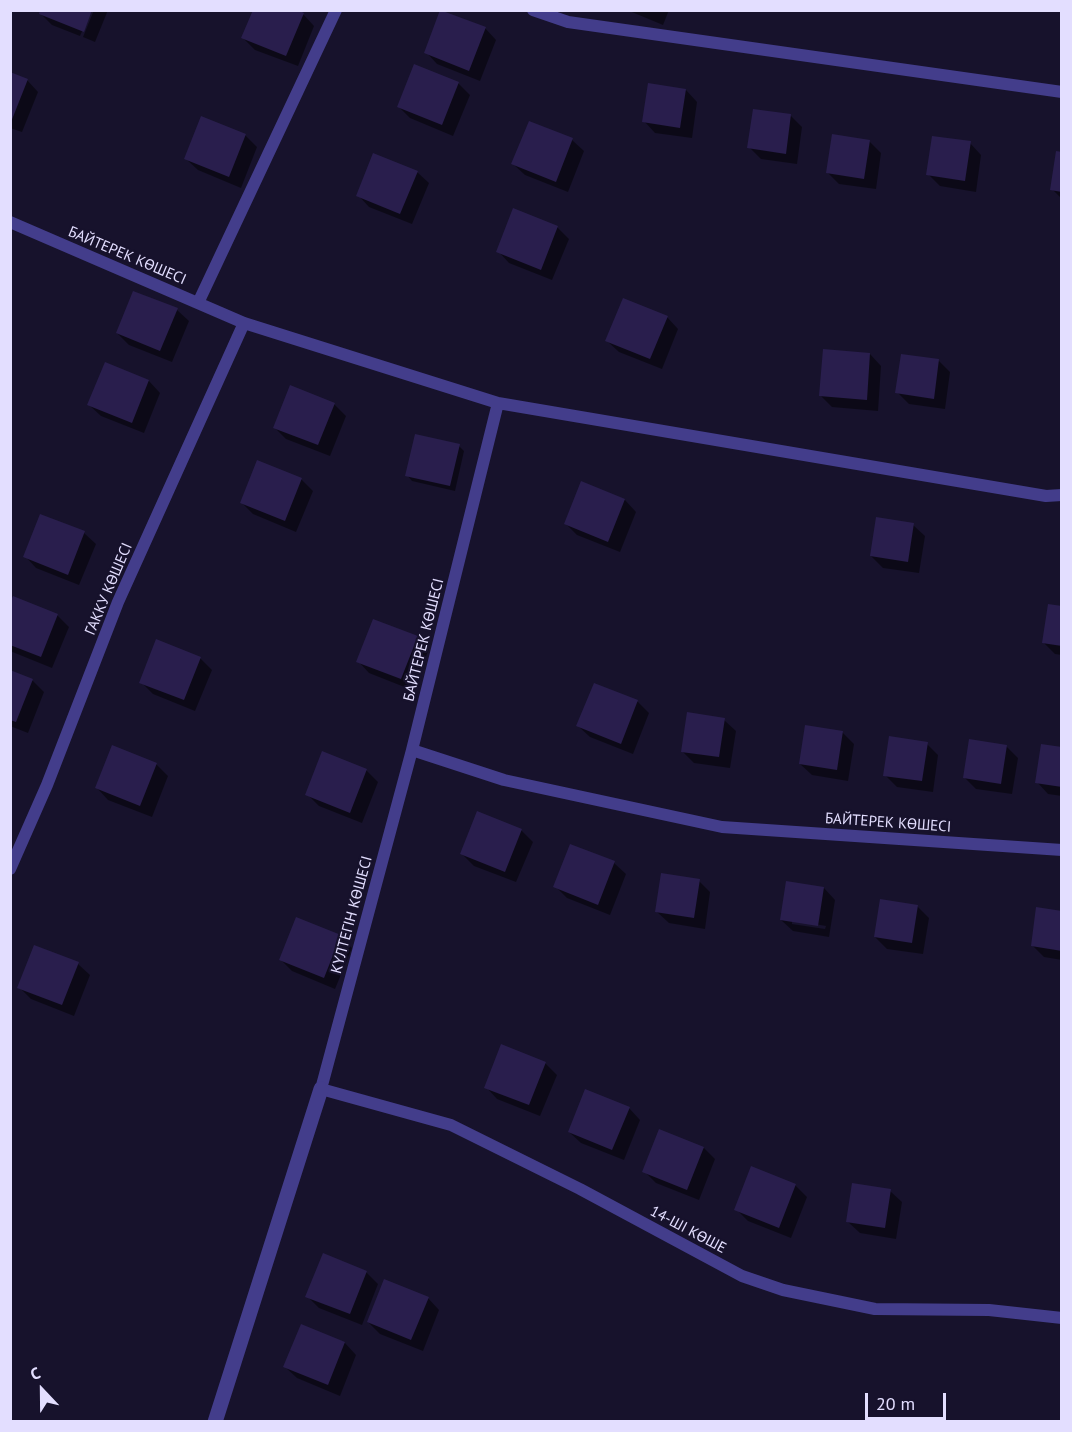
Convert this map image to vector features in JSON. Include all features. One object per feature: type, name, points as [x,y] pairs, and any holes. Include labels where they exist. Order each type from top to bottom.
[{"type":"street","points":[[215,1422],[321,1089]]},
{"type":"lane","points":[[198,303],[336,10]]},
{"type":"lane","points":[[533,10],[568,22],[1062,92]]},
{"type":"lane","name":"БАЙТЕРЕК КӨШЕСІ","points":[[10,222],[244,323],[498,403],[412,750],[504,780],[722,827],[1062,850]]},
{"type":"lane","name":"ГАККУ КӨШЕСІ","points":[[10,869],[47,785],[118,602],[244,323]]},
{"type":"lane","points":[[498,403],[1046,496],[1062,495]]},
{"type":"lane","name":"КҮЛТЕГІН КӨШЕСІ","points":[[321,1089],[412,750]]},
{"type":"lane","name":"14-ШІ КӨШЕ","points":[[321,1089],[451,1125],[580,1189],[742,1276],[783,1290],[875,1309],[989,1310],[1062,1318]]},
{"type":"building","points":[[40,10],[92,10],[84,32],[39,14]]},
{"type":"building","points":[[253,10],[298,10],[304,13],[286,56],[241,38]]},
{"type":"building","points":[[440,10],[486,27],[469,71],[424,53]]},
{"type":"building","points":[[414,64],[459,82],[442,125],[397,107]]},
{"type":"building","points":[[10,72],[28,79],[11,122],[10,121]]},
{"type":"building","points":[[648,83],[686,89],[680,128],[642,122]]},
{"type":"building","points":[[753,109],[791,114],[786,154],[747,148]]},
{"type":"building","points":[[201,116],[246,134],[229,177],[184,159]]},
{"type":"building","points":[[529,121],[573,138],[556,182],[511,164]]},
{"type":"building","points":[[832,134],[870,140],[864,179],[826,173]]},
{"type":"building","points":[[932,136],[971,141],[965,181],[926,175]]},
{"type":"building","points":[[1056,151],[1062,152],[1062,192],[1050,190]]},
{"type":"building","points":[[373,153],[418,171],[400,214],[356,196]]},
{"type":"building","points":[[513,208],[558,226],[541,270],[496,252]]},
{"type":"building","points":[[133,291],[178,308],[160,351],[116,333]]},
{"type":"building","points":[[623,298],[668,316],[650,359],[605,341]]},
{"type":"building","points":[[823,349],[870,353],[867,400],[819,396]]},
{"type":"building","points":[[901,354],[939,359],[934,399],[895,393]]},
{"type":"building","points":[[105,362],[149,380],[132,423],[87,405]]},
{"type":"building","points":[[290,385],[335,403],[318,445],[273,428]]},
{"type":"building","points":[[415,434],[460,444],[450,486],[405,476]]},
{"type":"building","points":[[257,460],[302,478],[285,521],[240,503]]},
{"type":"building","points":[[581,481],[625,499],[608,542],[564,524]]},
{"type":"building","points":[[40,514],[85,531],[68,575],[23,557]]},
{"type":"building","points":[[876,517],[914,523],[908,562],[870,556]]},
{"type":"building","points":[[13,596],[58,614],[41,657],[10,645],[10,602]]},
{"type":"building","points":[[1048,604],[1062,606],[1062,646],[1042,643]]},
{"type":"building","points":[[373,619],[418,636],[401,679],[356,662]]},
{"type":"building","points":[[156,639],[201,657],[184,700],[139,683]]},
{"type":"building","points":[[10,670],[33,679],[16,722],[10,720]]},
{"type":"building","points":[[594,683],[638,700],[621,744],[576,726]]},
{"type":"building","points":[[687,712],[725,718],[719,757],[681,752]]},
{"type":"building","points":[[805,725],[843,731],[837,770],[799,764]]},
{"type":"building","points":[[889,736],[928,742],[922,781],[883,776]]},
{"type":"building","points":[[969,739],[1007,745],[1001,784],[963,778]]},
{"type":"building","points":[[1041,744],[1062,747],[1062,787],[1035,783]]},
{"type":"building","points":[[112,745],[157,763],[140,806],[95,788]]},
{"type":"building","points":[[322,751],[367,769],[350,813],[305,795]]},
{"type":"building","points":[[477,811],[522,829],[505,872],[460,854]]},
{"type":"building","points":[[570,844],[615,861],[598,905],[553,887]]},
{"type":"building","points":[[661,873],[700,879],[694,918],[655,912]]},
{"type":"building","points":[[786,881],[824,887],[818,926],[780,920]]},
{"type":"building","points":[[880,899],[918,905],[912,943],[874,937]]},
{"type":"building","points":[[1036,907],[1062,911],[1062,951],[1031,946]]},
{"type":"building","points":[[296,917],[341,935],[324,978],[279,960]]},
{"type":"building","points":[[34,945],[79,962],[62,1005],[17,988]]},
{"type":"building","points":[[501,1044],[546,1062],[529,1105],[484,1088]]},
{"type":"building","points":[[585,1089],[630,1107],[612,1150],[568,1132]]},
{"type":"building","points":[[659,1129],[704,1147],[687,1190],[642,1172]]},
{"type":"building","points":[[751,1166],[796,1184],[779,1228],[734,1210]]},
{"type":"building","points":[[852,1183],[891,1189],[885,1228],[846,1222]]},
{"type":"building","points":[[323,1253],[367,1271],[350,1314],[305,1297]]},
{"type":"building","points":[[384,1279],[429,1297],[411,1340],[367,1322]]},
{"type":"building","points":[[301,1324],[345,1342],[328,1385],[283,1367]]}]
